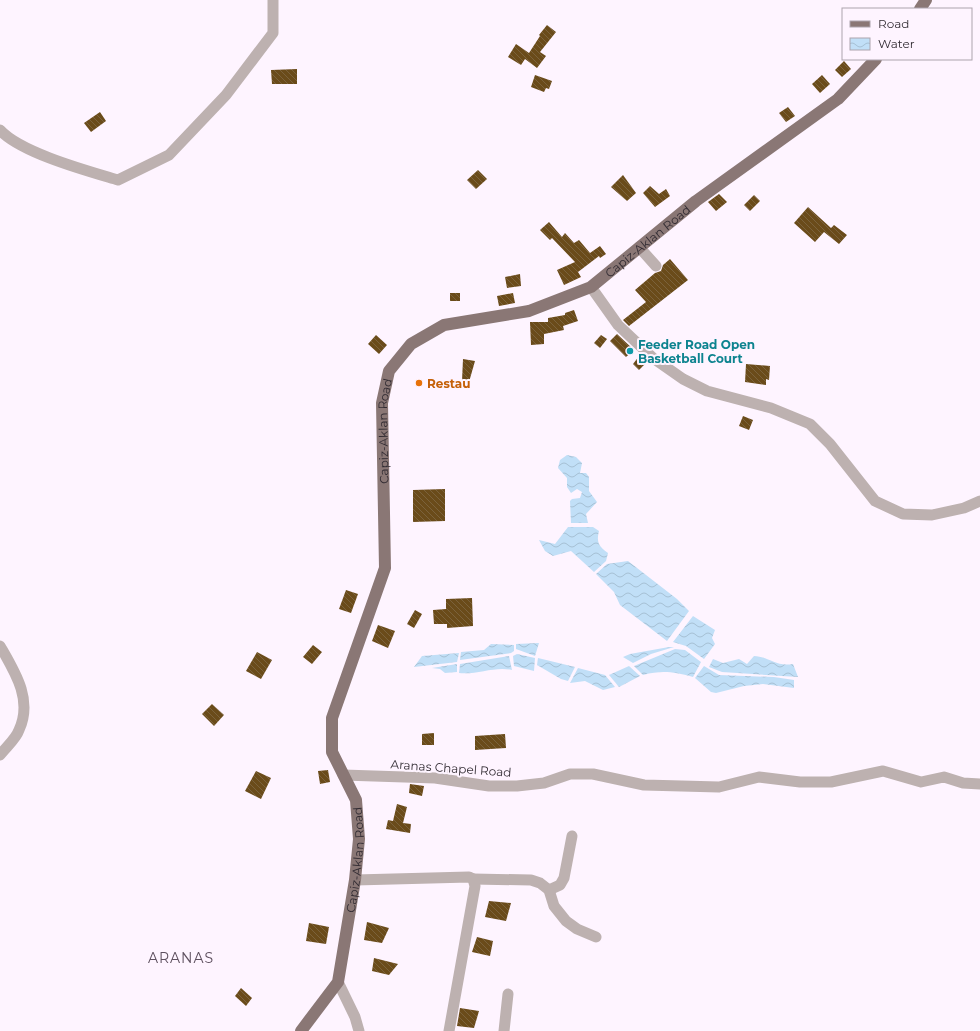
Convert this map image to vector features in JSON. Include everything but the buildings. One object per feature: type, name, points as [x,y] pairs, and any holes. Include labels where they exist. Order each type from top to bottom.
[{"type":"main road","name":"Capiz-Aklan Road","points":[[301,1031],[338,982],[355,880],[359,839],[356,800],[332,752],[332,718],[385,568],[382,403],[389,371],[411,344],[444,325],[529,311],[591,288],[696,201],[838,98],[875,60]]},
{"type":"street","points":[[0,130],[7,138],[58,161],[118,180],[169,155],[226,95],[273,33],[273,0]]},
{"type":"street","points":[[639,247],[656,266]]},
{"type":"street","points":[[591,288],[618,325],[653,358],[683,379],[707,391],[771,408],[810,424],[830,444],[875,501],[903,514],[932,515],[964,508],[980,501]]},
{"type":"street","points":[[0,646],[22,688],[25,707],[19,731],[0,755]]},
{"type":"street","name":"Aranas Chapel Road","points":[[343,775],[435,778],[489,786],[517,786],[544,783],[570,774],[593,774],[644,784],[719,787],[759,777],[800,782],[831,782],[884,771],[921,782],[944,777],[963,783],[980,784]]},
{"type":"street","points":[[549,890],[560,885],[564,878],[572,836]]},
{"type":"street","points":[[355,880],[469,877],[473,879],[530,880],[540,883],[549,890],[554,906],[566,921],[596,937]]},
{"type":"street","points":[[449,1031],[475,886],[473,879]]},
{"type":"street","points":[[338,982],[355,1017],[359,1031]]},
{"type":"street","points":[[504,1031],[508,994]]},
{"type":"water","points":[[567,455],[576,457],[582,463],[580,473],[586,473],[589,477],[589,491],[597,502],[586,514],[588,523],[571,523],[570,501],[572,499],[580,498],[582,492],[577,489],[571,493],[567,487],[567,478],[558,468],[560,460]]},
{"type":"water","points":[[568,527],[593,527],[599,531],[599,544],[602,549],[608,553],[606,561],[594,572],[571,551],[553,556],[545,551],[539,540],[555,544]]},
{"type":"water","points":[[628,561],[677,599],[689,611],[667,641],[620,605],[614,592],[596,574],[607,564]]},
{"type":"water","points":[[693,616],[715,630],[712,638],[715,644],[704,659],[686,646],[673,642]]},
{"type":"water","points":[[539,643],[535,656],[516,649],[516,644]]},
{"type":"water","points":[[491,644],[514,645],[514,651],[511,653],[460,660],[461,652],[484,650]]},
{"type":"water","points":[[674,647],[651,654],[633,663],[623,657],[630,654]]},
{"type":"water","points":[[675,649],[685,650],[701,662],[693,677],[668,672],[656,672],[643,675],[634,666]]},
{"type":"water","points":[[459,653],[457,662],[414,667],[422,656]]},
{"type":"water","points":[[517,654],[535,658],[534,671],[514,666],[513,656]]},
{"type":"water","points":[[509,656],[512,670],[499,669],[472,673],[459,673],[460,664]]},
{"type":"water","points":[[754,656],[777,663],[787,665],[793,664],[798,677],[722,672],[709,667],[713,659],[723,663],[739,659],[747,664]]},
{"type":"water","points":[[538,658],[575,667],[568,681],[561,679],[537,665]]},
{"type":"water","points":[[457,664],[457,672],[445,673],[440,669],[432,668]]},
{"type":"water","points":[[629,666],[640,676],[619,687],[609,675]]},
{"type":"water","points":[[704,666],[719,675],[774,677],[794,680],[794,688],[763,684],[744,686],[716,693],[711,692],[695,678]]},
{"type":"water","points":[[578,668],[605,675],[615,687],[603,690],[585,681],[570,683]]},
{"type":"place","name":"Feeder Road Open Basketball Court","points":[[630,351]]},
{"type":"place","name":"Restau","points":[[419,383]]},
{"type":"district","name":"ARANAS","points":[[181,958]]}]
